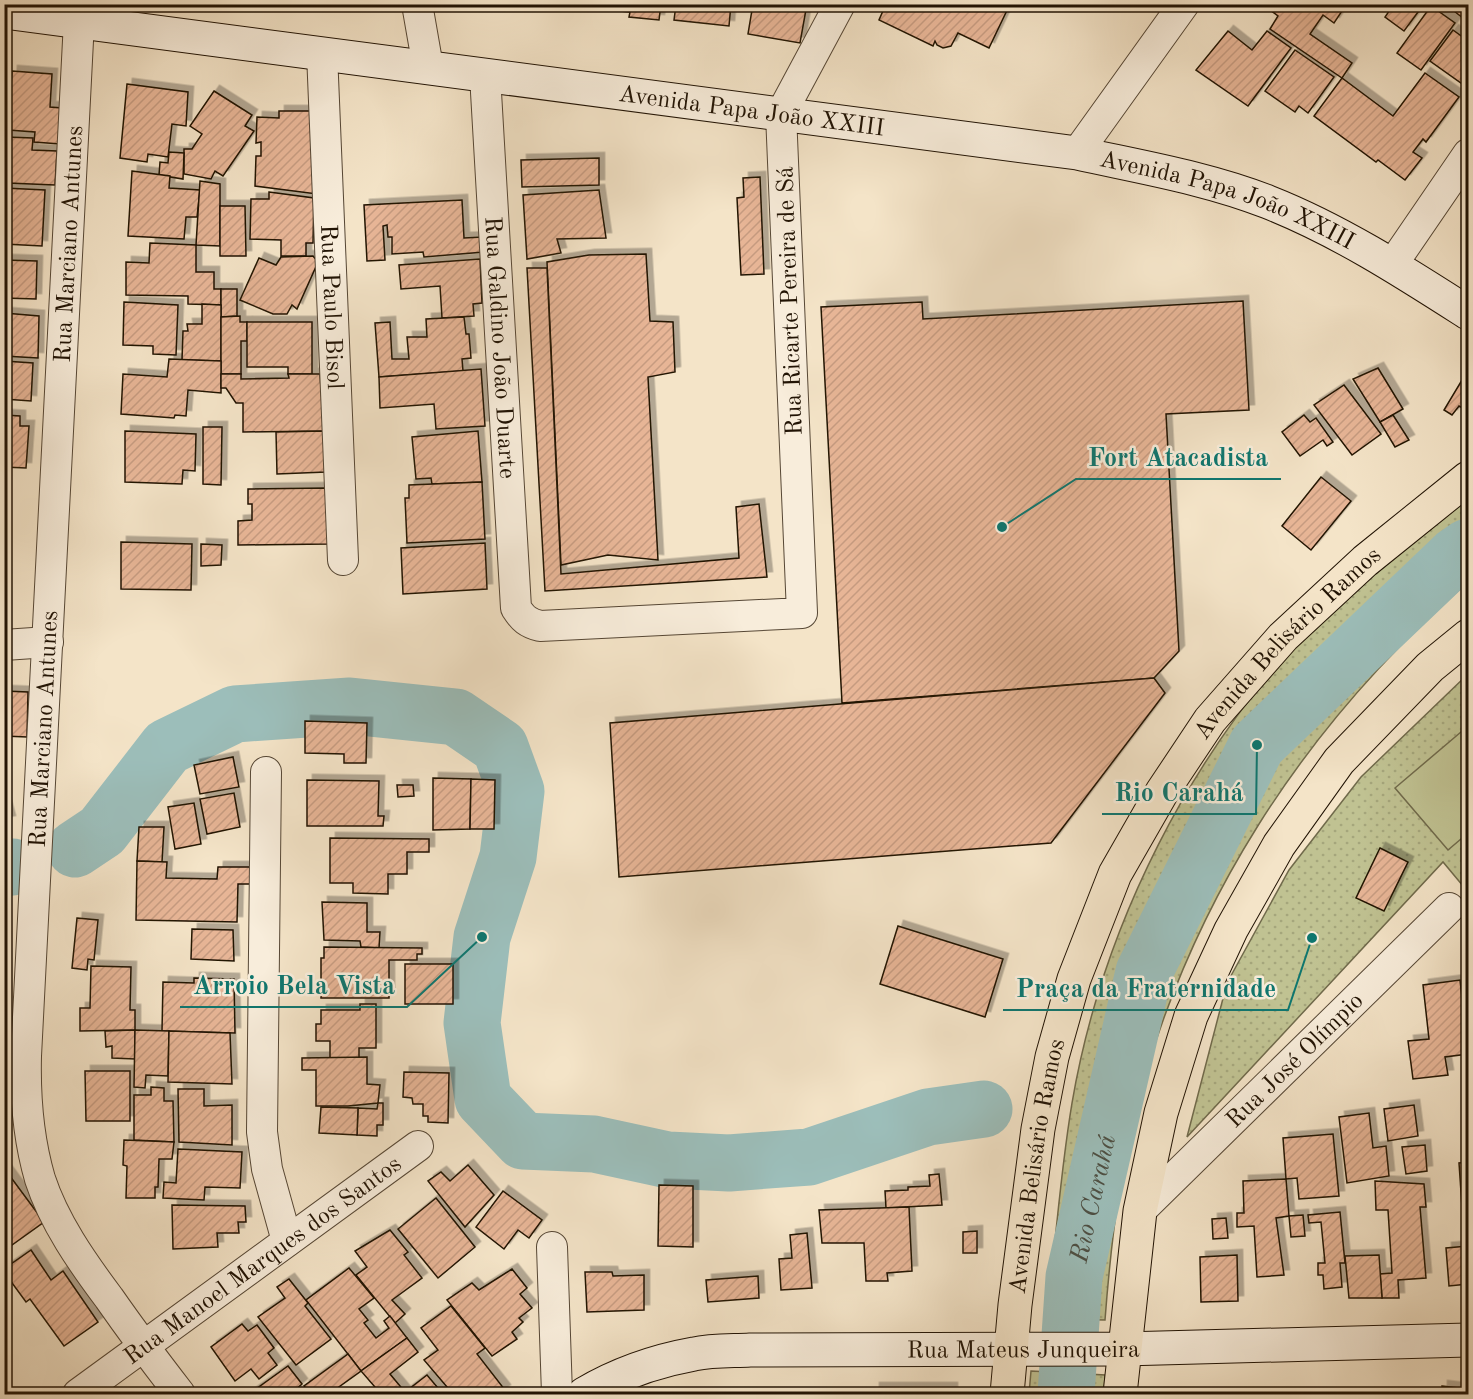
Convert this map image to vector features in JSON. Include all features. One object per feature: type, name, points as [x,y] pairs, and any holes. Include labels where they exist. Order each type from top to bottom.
[{"type":"main road","name":"Avenida Papa João XXIII","points":[[4,12],[79,13],[322,53],[1077,153],[1168,172],[1266,201],[1310,220],[1392,265],[1468,313]]},
{"type":"main road","name":"Avenida Belisário Ramos","points":[[1007,1395],[1024,1350],[1038,1129],[1052,1058],[1074,979],[1115,874],[1162,792],[1210,720],[1283,637],[1365,561],[1468,478]]},
{"type":"main road","points":[[1120,1395],[1113,1350],[1161,1113],[1191,1016],[1231,930],[1279,845],[1339,761],[1430,668],[1468,636]]},
{"type":"main road","name":"Rua Mateus Junqueira","points":[[584,1395],[605,1382],[651,1364],[696,1353],[750,1350],[1113,1350],[1468,1340]]},
{"type":"street","points":[[417,4],[428,67]]},
{"type":"street","points":[[781,114],[840,4]]},
{"type":"street","points":[[1077,153],[1184,4]]},
{"type":"street","name":"Rua Marciano Antunes","points":[[79,13],[48,642],[15,1064],[25,1098],[31,1140],[41,1180],[59,1222],[82,1261],[180,1395]]},
{"type":"street","name":"Rua Paulo Bisol","points":[[322,53],[343,560]]},
{"type":"street","name":"Rua Galdino João Duarte","points":[[485,75],[516,608],[522,617],[540,626],[802,613]]},
{"type":"street","name":"Rua Ricarte Pereira de Sá","points":[[781,114],[802,613]]},
{"type":"street","points":[[1392,265],[1468,154]]},
{"type":"street","points":[[4,645],[48,642]]},
{"type":"street","points":[[266,772],[262,1132],[267,1169],[287,1241]]},
{"type":"street","name":"Rua José Olímpio","points":[[1140,1211],[1449,908]]},
{"type":"street","name":"Rua Manoel Marques dos Santos","points":[[78,1395],[418,1146]]},
{"type":"street","points":[[552,1247],[557,1395]]},
{"type":"green space","points":[[1468,497],[1468,582],[1408,638],[1353,697],[1303,760],[1258,826],[1218,896],[1184,968],[1155,1044],[1132,1123],[1115,1221],[1105,1320],[1047,1319],[1068,1130],[1086,1037],[1105,972],[1129,907],[1158,845],[1192,784],[1229,727],[1271,673],[1334,606],[1390,558]]},
{"type":"green space","points":[[1468,674],[1468,892],[1443,862],[1187,1137],[1227,983],[1289,870],[1361,777]]},
{"type":"green space","points":[[1468,726],[1468,833],[1448,850],[1395,788]]},
{"type":"green space","points":[[1031,1371],[1105,1375],[1104,1394],[1029,1394]]},
{"type":"building","points":[[611,4],[661,4],[659,20],[629,17],[630,12],[610,10]]},
{"type":"building","points":[[673,4],[731,4],[729,26],[674,20],[676,5]]},
{"type":"building","points":[[753,4],[807,4],[800,43],[748,34]]},
{"type":"building","points":[[886,4],[1010,4],[989,48],[958,33],[951,46],[943,48],[935,41],[933,46],[879,20]]},
{"type":"building","points":[[1262,4],[1321,4],[1327,9],[1330,4],[1333,4],[1342,11],[1334,23],[1323,15],[1310,34],[1352,63],[1342,78],[1270,29],[1278,16]]},
{"type":"building","points":[[1394,4],[1424,4],[1404,31],[1385,17]]},
{"type":"building","points":[[1445,4],[1468,4],[1468,22]]},
{"type":"building","points":[[1431,6],[1455,23],[1421,70],[1397,53]]},
{"type":"building","points":[[1453,30],[1468,41],[1468,88],[1430,61]]},
{"type":"building","points":[[1228,31],[1252,50],[1267,31],[1291,48],[1248,106],[1196,70]]},
{"type":"building","points":[[1295,50],[1334,77],[1308,113],[1299,106],[1295,112],[1265,91]]},
{"type":"building","points":[[12,71],[52,74],[50,107],[62,108],[60,144],[34,142],[35,132],[8,130]]},
{"type":"building","points":[[1425,73],[1459,97],[1426,142],[1423,139],[1413,152],[1422,158],[1405,180],[1378,160],[1376,162],[1314,116],[1342,78],[1393,116]]},
{"type":"building","points":[[127,84],[188,92],[186,126],[172,124],[168,157],[148,154],[147,162],[120,158]]},
{"type":"building","points":[[214,91],[252,115],[245,126],[254,131],[223,176],[215,171],[211,179],[184,174],[184,149],[192,149],[202,134],[190,126]]},
{"type":"building","points":[[279,111],[320,111],[312,174],[320,176],[317,194],[255,186],[256,156],[261,156],[261,142],[256,143],[257,117],[279,118]]},
{"type":"building","points":[[6,137],[33,138],[32,150],[57,151],[55,185],[8,183],[10,153],[5,152]]},
{"type":"building","points":[[169,152],[184,153],[183,179],[159,175],[160,162],[168,163]]},
{"type":"building","points":[[599,158],[599,185],[522,187],[521,160]]},
{"type":"building","points":[[132,171],[170,176],[169,188],[200,190],[197,217],[186,217],[184,239],[128,236]]},
{"type":"building","points":[[760,177],[764,274],[741,275],[737,198],[744,197],[743,178]]},
{"type":"building","points":[[200,181],[220,184],[220,246],[196,245]]},
{"type":"building","points":[[4,188],[45,190],[42,246],[4,244]]},
{"type":"building","points":[[599,190],[606,238],[557,239],[561,253],[527,259],[523,195]]},
{"type":"building","points":[[269,192],[314,198],[313,243],[306,243],[306,256],[281,256],[281,240],[250,239],[251,199],[269,199]]},
{"type":"building","points":[[462,200],[464,238],[483,237],[484,252],[424,257],[423,252],[392,254],[392,237],[388,237],[387,225],[383,226],[385,260],[367,261],[364,205]]},
{"type":"building","points":[[220,206],[245,206],[246,256],[220,256]]},
{"type":"building","points":[[150,243],[196,245],[196,272],[214,272],[214,289],[221,289],[221,305],[188,304],[188,296],[126,295],[126,262],[149,263]]},
{"type":"building","points":[[646,254],[650,321],[673,322],[675,372],[648,377],[658,560],[608,555],[561,565],[547,262],[589,255]]},
{"type":"building","points":[[313,256],[318,262],[297,309],[292,305],[287,314],[273,314],[240,300],[259,258],[276,265],[281,257]]},
{"type":"building","points":[[480,259],[482,303],[473,304],[474,316],[442,318],[440,286],[401,289],[399,265]]},
{"type":"building","points":[[4,260],[37,261],[36,299],[4,298]]},
{"type":"building","points":[[527,268],[547,268],[561,574],[739,558],[736,507],[759,504],[767,577],[545,591]]},
{"type":"building","points":[[221,289],[237,289],[237,316],[221,317]]},
{"type":"building","points":[[1243,301],[1249,410],[1166,414],[1179,651],[1154,678],[842,703],[821,307],[922,302],[923,319]]},
{"type":"building","points":[[124,302],[178,305],[176,355],[153,354],[153,346],[123,345]]},
{"type":"building","points":[[202,304],[221,305],[221,361],[182,360],[183,331],[188,331],[187,324],[202,324]]},
{"type":"building","points":[[4,313],[39,316],[38,358],[4,356]]},
{"type":"building","points":[[240,316],[240,322],[247,322],[247,341],[241,341],[241,374],[221,374],[221,317]]},
{"type":"building","points":[[464,317],[466,334],[469,334],[471,358],[462,359],[463,371],[379,377],[375,323],[390,322],[392,359],[409,359],[407,337],[427,337],[426,319]]},
{"type":"building","points":[[247,322],[312,322],[312,374],[288,374],[288,367],[247,367]]},
{"type":"building","points":[[169,359],[221,361],[221,393],[188,390],[186,416],[175,415],[174,418],[121,414],[123,374],[167,377]]},
{"type":"building","points":[[4,361],[33,363],[31,401],[4,399]]},
{"type":"building","points":[[1378,368],[1403,409],[1380,422],[1353,379]]},
{"type":"building","points":[[481,369],[485,426],[436,429],[434,404],[380,408],[379,377]]},
{"type":"building","points":[[1468,370],[1468,411],[1459,406],[1452,415],[1444,410]]},
{"type":"building","points":[[221,374],[241,374],[241,379],[289,378],[288,374],[320,374],[324,431],[243,432],[243,403],[236,403],[226,388],[221,388]]},
{"type":"building","points":[[1344,385],[1381,434],[1352,455],[1314,405]]},
{"type":"building","points":[[4,415],[20,416],[20,426],[29,426],[26,468],[4,467]]},
{"type":"building","points":[[1304,415],[1310,422],[1316,418],[1333,442],[1327,446],[1323,440],[1300,456],[1282,432]]},
{"type":"building","points":[[1393,415],[1409,440],[1395,447],[1380,422]]},
{"type":"building","points":[[203,427],[222,427],[221,485],[203,484]]},
{"type":"building","points":[[125,431],[196,434],[195,471],[183,470],[182,484],[125,482]]},
{"type":"building","points":[[324,431],[326,472],[277,474],[276,432]]},
{"type":"building","points":[[478,431],[482,482],[432,484],[431,478],[416,479],[412,437]]},
{"type":"building","points":[[1321,477],[1351,501],[1311,550],[1282,526]]},
{"type":"building","points":[[482,482],[485,539],[407,543],[405,498],[409,498],[409,485]]},
{"type":"building","points":[[326,488],[328,544],[238,545],[238,521],[252,520],[252,504],[248,504],[248,489]]},
{"type":"building","points":[[121,542],[192,544],[191,590],[121,589]]},
{"type":"building","points":[[485,543],[487,589],[403,594],[401,548]]},
{"type":"building","points":[[201,544],[222,545],[221,565],[201,566]]},
{"type":"building","points":[[1154,678],[1165,693],[1051,843],[619,877],[610,723]]},
{"type":"building","points":[[4,691],[28,692],[27,737],[4,736]]},
{"type":"building","points":[[305,721],[367,723],[366,763],[344,763],[344,754],[305,753]]},
{"type":"building","points":[[233,757],[239,787],[200,794],[194,765]]},
{"type":"building","points":[[433,778],[471,779],[470,829],[433,830]]},
{"type":"building","points":[[471,779],[495,780],[494,829],[470,829]]},
{"type":"building","points":[[307,780],[379,781],[378,816],[384,816],[383,826],[307,826]]},
{"type":"building","points":[[397,785],[413,785],[414,796],[398,797]]},
{"type":"building","points":[[234,793],[240,827],[207,834],[200,799]]},
{"type":"building","points":[[4,799],[10,821],[4,822]]},
{"type":"building","points":[[194,803],[201,844],[175,849],[168,807]]},
{"type":"building","points":[[139,827],[164,827],[162,862],[137,861]]},
{"type":"building","points":[[330,838],[429,839],[429,852],[407,852],[407,874],[388,874],[388,894],[353,893],[353,883],[330,883]]},
{"type":"building","points":[[1380,848],[1408,862],[1384,911],[1356,898]]},
{"type":"building","points":[[137,861],[167,862],[166,878],[217,879],[218,867],[251,867],[251,884],[238,884],[237,922],[136,920]]},
{"type":"building","points":[[322,902],[367,903],[367,932],[380,932],[379,948],[361,947],[360,941],[324,940]]},
{"type":"building","points":[[77,918],[98,920],[94,960],[88,959],[87,970],[72,968]]},
{"type":"building","points":[[898,926],[1003,959],[985,1017],[880,984]]},
{"type":"building","points":[[192,929],[233,930],[234,961],[191,959]]},
{"type":"building","points":[[1468,946],[1468,997],[1464,951]]},
{"type":"building","points":[[324,947],[422,948],[422,954],[417,954],[417,960],[389,960],[389,998],[321,998],[321,958],[324,958]]},
{"type":"building","points":[[405,964],[453,964],[453,1004],[405,1004]]},
{"type":"building","points":[[91,966],[131,967],[130,1010],[135,1010],[135,1030],[80,1031],[80,1008],[90,1008]]},
{"type":"building","points":[[194,978],[234,979],[235,1033],[162,1031],[163,982],[194,983]]},
{"type":"building","points":[[1460,980],[1468,1054],[1445,1057],[1448,1075],[1413,1079],[1408,1041],[1429,1039],[1423,985]]},
{"type":"building","points":[[360,1004],[376,1004],[376,1048],[359,1048],[359,1058],[330,1058],[330,1041],[316,1041],[316,1024],[321,1024],[321,1010],[360,1010]]},
{"type":"building","points":[[135,1030],[135,1059],[112,1058],[112,1046],[106,1047],[105,1031]]},
{"type":"building","points":[[135,1030],[169,1031],[168,1076],[146,1075],[145,1088],[134,1087]]},
{"type":"building","points":[[169,1031],[230,1033],[232,1084],[168,1082]]},
{"type":"building","points":[[367,1057],[367,1084],[380,1085],[378,1103],[316,1106],[316,1070],[302,1070],[302,1058]]},
{"type":"building","points":[[85,1071],[130,1071],[130,1121],[86,1121]]},
{"type":"building","points":[[404,1072],[449,1073],[448,1123],[428,1122],[428,1116],[423,1116],[423,1104],[413,1104],[412,1098],[403,1097]]},
{"type":"building","points":[[151,1087],[164,1088],[164,1101],[173,1101],[174,1142],[134,1140],[134,1095],[151,1095]]},
{"type":"building","points":[[178,1089],[204,1089],[204,1106],[232,1105],[232,1145],[179,1142]]},
{"type":"building","points":[[378,1103],[383,1103],[383,1125],[377,1125],[377,1136],[357,1135],[358,1108],[377,1109]]},
{"type":"building","points":[[1414,1105],[1418,1136],[1388,1141],[1384,1109]]},
{"type":"building","points":[[321,1107],[358,1108],[357,1135],[319,1133]]},
{"type":"building","points":[[1369,1113],[1373,1148],[1386,1146],[1389,1176],[1347,1183],[1339,1117]]},
{"type":"building","points":[[1333,1134],[1339,1196],[1299,1199],[1297,1178],[1286,1179],[1283,1138]]},
{"type":"building","points":[[124,1140],[174,1142],[172,1159],[159,1159],[158,1187],[155,1187],[155,1198],[126,1198],[127,1166],[123,1165]]},
{"type":"building","points":[[1425,1145],[1427,1171],[1406,1174],[1402,1147]]},
{"type":"building","points":[[178,1149],[242,1152],[240,1188],[205,1187],[204,1200],[163,1198],[164,1182],[176,1183]]},
{"type":"building","points":[[1468,1162],[1468,1207],[1462,1207],[1459,1163]]},
{"type":"building","points":[[468,1165],[494,1195],[465,1227],[428,1181],[441,1172],[450,1181]]},
{"type":"building","points":[[4,1168],[44,1222],[12,1245],[4,1235]]},
{"type":"building","points":[[939,1174],[942,1205],[886,1208],[885,1191],[930,1186],[929,1175]]},
{"type":"building","points":[[1286,1179],[1289,1216],[1276,1218],[1284,1275],[1257,1277],[1254,1226],[1237,1227],[1237,1213],[1244,1213],[1243,1181]]},
{"type":"building","points":[[1375,1181],[1424,1184],[1426,1207],[1420,1207],[1426,1278],[1398,1280],[1399,1298],[1382,1298],[1380,1274],[1392,1273],[1388,1210],[1376,1210]]},
{"type":"building","points":[[659,1185],[693,1186],[693,1247],[658,1246]]},
{"type":"building","points":[[503,1191],[542,1220],[529,1238],[518,1230],[504,1249],[476,1227]]},
{"type":"building","points":[[436,1198],[475,1247],[438,1278],[398,1229]]},
{"type":"building","points":[[172,1205],[245,1206],[246,1222],[238,1222],[239,1233],[217,1233],[218,1247],[173,1249]]},
{"type":"building","points":[[909,1207],[912,1271],[887,1273],[888,1281],[866,1281],[864,1243],[822,1243],[819,1210]]},
{"type":"building","points":[[1340,1212],[1345,1263],[1340,1263],[1342,1287],[1324,1289],[1323,1275],[1318,1275],[1318,1263],[1325,1263],[1321,1222],[1309,1223],[1308,1215]]},
{"type":"building","points":[[1303,1215],[1305,1236],[1291,1237],[1289,1216]]},
{"type":"building","points":[[1226,1218],[1228,1238],[1213,1239],[1212,1219]]},
{"type":"building","points":[[390,1230],[408,1252],[404,1255],[422,1278],[392,1300],[405,1314],[395,1323],[356,1275],[367,1267],[355,1251]]},
{"type":"building","points":[[977,1231],[977,1253],[963,1253],[963,1232]]},
{"type":"building","points":[[807,1233],[812,1288],[781,1290],[779,1259],[792,1258],[790,1235]]},
{"type":"building","points":[[1468,1246],[1468,1284],[1449,1286],[1446,1248]]},
{"type":"building","points":[[31,1250],[51,1280],[63,1271],[98,1322],[64,1346],[30,1299],[26,1302],[4,1272],[4,1269]]},
{"type":"building","points":[[1237,1255],[1238,1301],[1201,1302],[1200,1257]]},
{"type":"building","points":[[1379,1255],[1382,1298],[1349,1298],[1345,1256]]},
{"type":"building","points":[[349,1268],[374,1298],[359,1309],[368,1320],[364,1323],[376,1338],[389,1328],[384,1321],[390,1316],[407,1338],[361,1371],[306,1300]]},
{"type":"building","points":[[512,1269],[527,1288],[520,1294],[532,1308],[519,1318],[523,1322],[512,1332],[517,1339],[492,1356],[447,1300],[472,1283],[479,1290]]},
{"type":"building","points":[[585,1272],[612,1272],[613,1276],[644,1275],[644,1310],[587,1312]]},
{"type":"building","points":[[758,1276],[759,1298],[708,1302],[706,1280]]},
{"type":"building","points":[[289,1279],[308,1303],[305,1306],[331,1339],[296,1365],[258,1317],[285,1298],[277,1287]]},
{"type":"building","points":[[451,1306],[485,1348],[477,1354],[505,1390],[499,1394],[453,1394],[424,1360],[438,1350],[421,1328]]},
{"type":"building","points":[[242,1324],[248,1331],[257,1325],[274,1348],[268,1353],[277,1365],[259,1379],[251,1369],[235,1381],[211,1347]]},
{"type":"building","points":[[407,1338],[418,1352],[390,1374],[405,1392],[427,1375],[443,1394],[381,1394],[361,1371]]},
{"type":"building","points":[[348,1354],[361,1371],[329,1394],[310,1394],[304,1386]]},
{"type":"building","points":[[288,1366],[302,1384],[295,1390],[298,1394],[249,1394]]},
{"type":"building","points":[[1462,1380],[1468,1380],[1468,1394],[1457,1394],[1458,1388],[1462,1388]]},
{"type":"building","points":[[1442,1386],[1458,1388],[1457,1394],[1442,1394]]},
{"type":"building","points":[[874,1388],[952,1388],[952,1394],[874,1394]]},
{"type":"waterway","name":"Rio Carahá","points":[[1066,1394],[1074,1277],[1144,972],[1257,745],[1455,556],[1468,547]]},
{"type":"waterway","points":[[75,849],[102,831],[167,747],[235,714],[350,706],[456,717],[500,747],[516,791],[508,857],[482,937],[472,1023],[483,1099],[523,1141],[594,1144],[668,1160],[729,1163],[809,1157],[928,1117],[984,1109]]},
{"type":"waterway","points":[[4,868],[13,867]]},
{"type":"place","name":"Fort Atacadista","points":[[1002,527]]},
{"type":"place","name":"Rio Carahá","points":[[1257,745]]},
{"type":"place","name":"Arroio Bela Vista","points":[[482,937]]},
{"type":"place","name":"Praça da Fraternidade","points":[[1312,938]]}]
